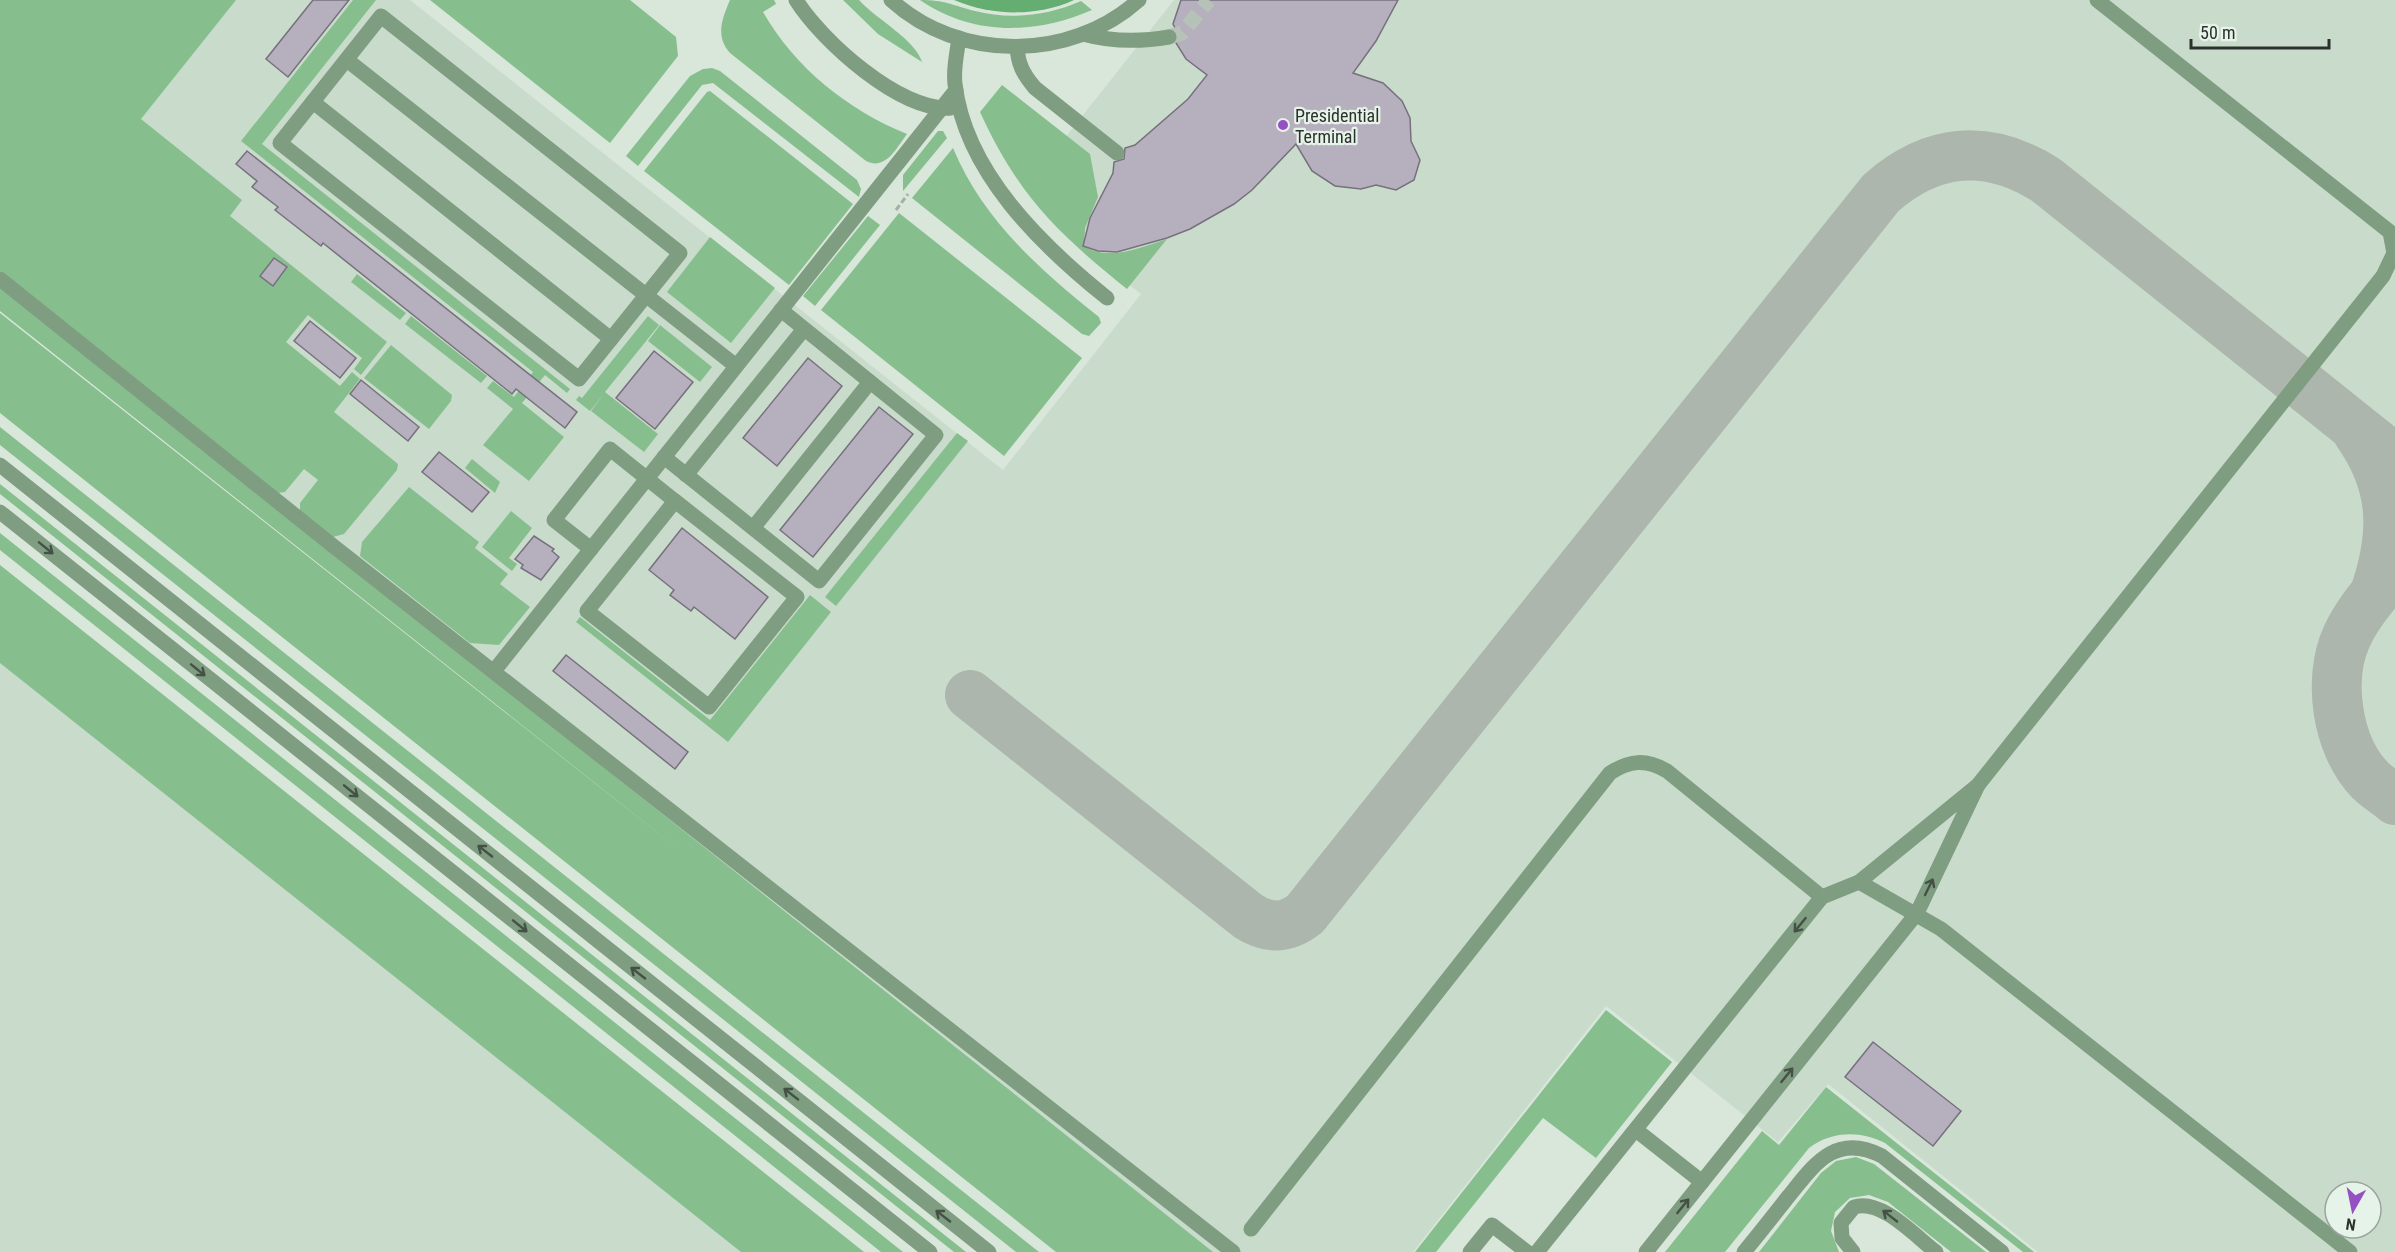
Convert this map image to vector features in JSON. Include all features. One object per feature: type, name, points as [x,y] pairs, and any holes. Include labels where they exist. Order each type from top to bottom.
[{"type":"street","points":[[796,0],[831,43],[854,63],[897,92],[941,109],[960,107]]},
{"type":"street","points":[[891,0],[930,27],[959,38],[986,45],[1017,47],[1045,44],[1083,34],[1118,16],[1138,0]]},
{"type":"street","points":[[1537,1252],[1822,897],[1859,882],[1978,785],[2383,276],[2394,253],[2394,243],[2390,232],[2097,0]]},
{"type":"street","points":[[381,16],[680,253],[579,379],[280,143],[347,60],[381,16]]},
{"type":"street","points":[[1083,34],[1101,39],[1135,41],[1169,37]]},
{"type":"street","points":[[959,38],[955,64],[956,90],[971,138],[987,170],[1008,201],[1056,256],[1107,298]]},
{"type":"street","points":[[1017,47],[1018,62],[1024,75],[1035,88],[1117,153]]},
{"type":"street","points":[[347,60],[736,366]]},
{"type":"street","points":[[494,671],[956,90]]},
{"type":"street","points":[[313,102],[611,339]]},
{"type":"street","points":[[0,279],[1233,1252]]},
{"type":"street","points":[[664,458],[819,581],[936,435],[781,310]]},
{"type":"street","points":[[686,475],[804,329]]},
{"type":"street","points":[[753,528],[870,382]]},
{"type":"street","points":[[591,549],[554,520],[610,449],[797,597],[709,707],[587,611],[675,501]]},
{"type":"street","points":[[0,465],[989,1252]]},
{"type":"street","points":[[0,512],[930,1252]]},
{"type":"street","points":[[1251,1229],[1610,773],[1623,764],[1653,763],[1667,771],[1822,897]]},
{"type":"street","points":[[1646,1252],[1917,913],[1978,785]]},
{"type":"street","points":[[1859,882],[1917,913],[1941,929],[2350,1252]]},
{"type":"street","points":[[1636,1130],[1702,1182]]},
{"type":"street","points":[[1744,1252],[1815,1162],[1836,1150],[1848,1148],[1861,1149],[1882,1156],[2002,1252]]},
{"type":"street","points":[[1853,1252],[1842,1238],[1841,1223],[1848,1211],[1868,1204],[1882,1210],[1936,1252]]},
{"type":"street","points":[[1470,1252],[1492,1225],[1527,1252]]},
{"type":"path","points":[[896,210],[908,194]]},
{"type":"shaded area","points":[[0,0],[410,0],[1003,470],[1141,294],[1080,246],[1034,177],[1174,0],[2395,0],[2395,1252],[2038,1252],[1828,1084],[1778,1142],[1606,1006],[1413,1252],[1188,1252],[0,311]]},
{"type":"shaded area","points":[[0,0],[236,0],[141,119],[242,200],[230,216],[387,342],[361,375],[354,369],[362,358],[308,315],[286,342],[340,386],[352,372],[360,379],[334,412],[398,464],[397,470],[344,534],[333,537],[300,511],[300,503],[318,480],[304,469],[285,492],[278,493],[0,271]]},
{"type":"shaded area","points":[[353,0],[376,0],[262,144],[570,389],[567,393],[545,375],[522,403],[564,437],[529,481],[483,445],[513,409],[487,388],[493,381],[514,397],[533,372],[241,141]]},
{"type":"shaded area","points":[[430,0],[630,0],[676,37],[678,56],[610,143]]},
{"type":"shaded area","points":[[730,0],[774,0],[776,4],[763,12],[776,32],[807,69],[844,100],[864,113],[907,134],[895,151],[879,163],[866,161],[730,53],[725,47],[721,27]]},
{"type":"shaded area","points":[[843,0],[859,0],[912,45],[922,62],[878,34]]},
{"type":"shaded area","points":[[920,0],[942,2],[988,14],[1015,16],[1042,13],[1081,1],[1092,10],[1048,24],[1004,28],[982,26],[961,20],[940,12]]},
{"type":"shaded area","points":[[954,0],[1074,0],[1060,6],[1030,12],[998,12]]},
{"type":"shaded area","points":[[712,68],[720,71],[857,180],[861,189],[859,197],[713,83],[702,85],[638,166],[626,156],[690,76],[703,69]]},
{"type":"shaded area","points":[[1002,85],[1090,154],[1098,197],[1085,228],[1084,246],[1094,251],[1115,253],[1126,252],[1167,239],[1127,289],[1060,230],[1025,190],[1009,167],[980,112]]},
{"type":"shaded area","points":[[710,91],[853,204],[789,285],[644,171]]},
{"type":"shaded area","points":[[938,131],[943,131],[947,138],[903,191],[903,175]]},
{"type":"shaded area","points":[[953,148],[980,198],[1015,242],[1099,317],[1101,323],[1089,336],[1082,334],[912,198]]},
{"type":"shaded area","points":[[899,213],[1082,358],[1004,456],[821,310]]},
{"type":"shaded area","points":[[868,216],[880,225],[815,306],[803,296]]},
{"type":"shaded area","points":[[710,237],[775,288],[731,343],[667,292]]},
{"type":"shaded area","points":[[357,274],[406,313],[400,320],[351,282]]},
{"type":"shaded area","points":[[0,287],[1213,1252],[1056,1252],[0,413],[0,313],[692,860],[0,311]]},
{"type":"shaded area","points":[[411,316],[487,376],[481,383],[405,324]]},
{"type":"shaded area","points":[[648,316],[659,325],[605,392],[658,434],[644,452],[591,411],[603,395],[590,411],[576,400],[579,396],[582,398]]},
{"type":"shaded area","points":[[660,325],[712,367],[700,382],[648,341]]},
{"type":"shaded area","points":[[391,345],[452,395],[451,401],[429,429],[364,378]]},
{"type":"shaded area","points":[[0,427],[1039,1252],[1016,1252],[0,445]]},
{"type":"shaded area","points":[[957,433],[968,441],[836,606],[825,597]]},
{"type":"shaded area","points":[[472,459],[500,482],[495,493],[465,468]]},
{"type":"shaded area","points":[[0,484],[966,1252],[954,1252],[0,494]]},
{"type":"shaded area","points":[[409,487],[479,542],[475,548],[508,574],[500,584],[530,607],[499,645],[470,643],[360,556],[362,542]]},
{"type":"shaded area","points":[[511,511],[532,528],[509,558],[517,564],[512,571],[482,547]]},
{"type":"shaded area","points":[[0,533],[903,1252],[881,1252],[0,550]]},
{"type":"shaded area","points":[[0,565],[864,1252],[741,1252],[0,663]]},
{"type":"shaded area","points":[[810,595],[831,612],[728,742],[576,622],[580,617],[710,720]]},
{"type":"shaded area","points":[[0,660],[750,1252],[0,1252]]},
{"type":"shaded area","points":[[1606,1010],[1672,1062],[1596,1158],[1543,1118],[1436,1252],[1415,1252]]},
{"type":"shaded area","points":[[1826,1087],[2034,1252],[2023,1252],[1885,1143],[1866,1136],[1846,1134],[1827,1138],[1809,1148],[1725,1252],[1665,1252],[1762,1131],[1779,1145]]},
{"type":"shaded area","points":[[1856,1157],[1874,1164],[1986,1252],[1951,1252],[1888,1202],[1869,1195],[1850,1198],[1835,1212],[1831,1231],[1839,1252],[1759,1252],[1821,1173],[1836,1161]]},
{"type":"building","points":[[313,0],[349,0],[288,77],[266,59]]},
{"type":"building","name":"Presidential Terminal","points":[[1181,0],[1398,0],[1376,41],[1353,73],[1383,83],[1402,101],[1410,118],[1411,141],[1420,160],[1414,180],[1396,190],[1376,185],[1361,189],[1335,186],[1312,171],[1296,144],[1252,190],[1234,204],[1190,229],[1117,252],[1098,251],[1083,246],[1090,218],[1113,173],[1114,162],[1124,159],[1125,148],[1135,145],[1188,99],[1207,75],[1186,59],[1176,43],[1179,36],[1173,24]]},
{"type":"building","points":[[247,151],[577,412],[565,428],[516,389],[512,394],[323,243],[321,246],[275,210],[278,207],[252,187],[257,181],[236,164]]},
{"type":"building","points":[[274,258],[287,267],[273,286],[260,276]]},
{"type":"building","points":[[310,321],[356,358],[340,378],[294,341]]},
{"type":"building","points":[[654,351],[693,382],[655,429],[616,398]]},
{"type":"building","points":[[808,358],[842,386],[777,466],[743,438]]},
{"type":"building","points":[[361,380],[419,427],[408,441],[350,394]]},
{"type":"building","points":[[879,407],[913,434],[813,557],[780,530]]},
{"type":"building","points":[[439,452],[489,492],[472,512],[422,472]]},
{"type":"building","points":[[682,528],[768,597],[735,639],[694,607],[691,611],[670,595],[674,590],[649,570]]},
{"type":"building","points":[[534,536],[554,549],[552,551],[559,557],[541,580],[521,568],[523,565],[515,559]]},
{"type":"building","points":[[566,655],[688,752],[675,769],[553,671]]},
{"type":"building","points":[[1873,1042],[1961,1111],[1933,1146],[1845,1077]]},
{"type":"taxiway","points":[[970,695],[1248,916],[1270,925],[1284,925],[1298,919],[1305,914],[1881,193],[1900,178],[1940,159],[1982,156],[2003,160],[2046,180],[2395,459]]},
{"type":"taxiway","points":[[2358,433],[2379,472],[2388,510],[2386,550],[2375,593]]},
{"type":"taxiway","points":[[2395,569],[2375,593],[2347,636],[2341,653],[2337,691],[2343,731],[2359,766],[2370,780],[2395,800]]},
{"type":"tunnel","points":[[1169,37],[1182,33],[1209,0]]},
{"type":"place","name":"Presidential Terminal","points":[[1283,125]]}]
